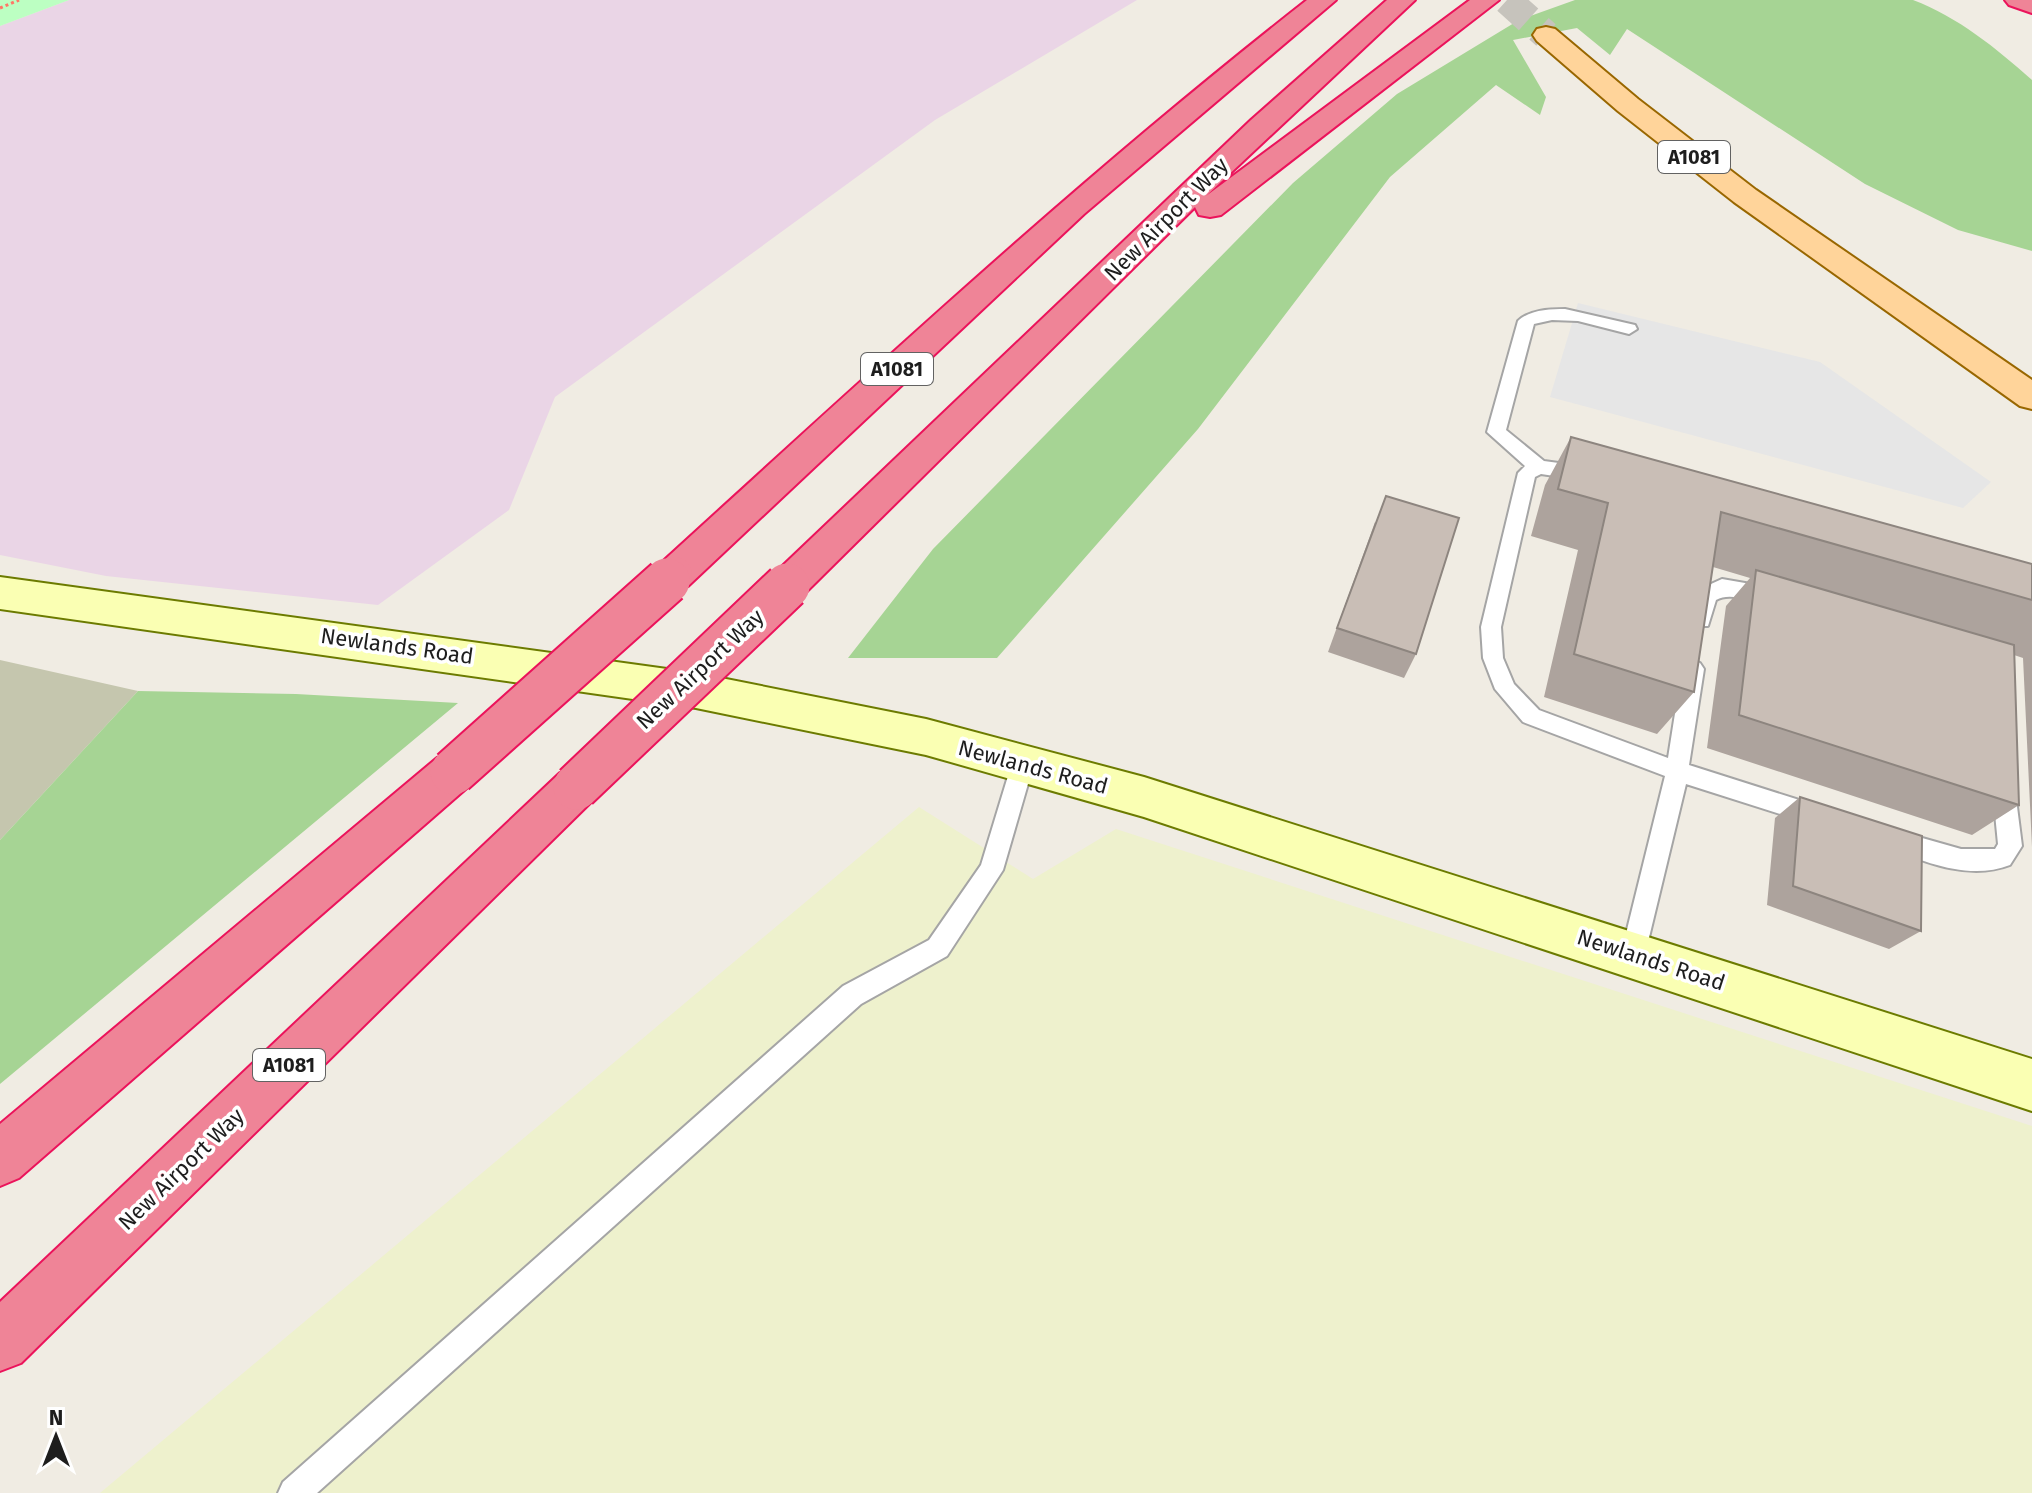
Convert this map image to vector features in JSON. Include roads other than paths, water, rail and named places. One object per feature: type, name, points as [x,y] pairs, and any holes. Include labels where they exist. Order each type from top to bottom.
[{"type":"highway","name":"A1081","points":[[0,1159],[453,772],[674,575],[1049,228],[1300,12],[1323,0]]},
{"type":"highway","name":"New Airport Way","points":[[0,1342],[1071,313],[1261,126],[1402,0]]},
{"type":"highway","name":"A1081","points":[[1071,313],[1486,0]]},
{"type":"highway","points":[[2018,0],[2032,5]]},
{"type":"main road","name":"A1081","points":[[1546,35],[1628,105],[1745,196],[2032,397]]},
{"type":"main road","name":"A1081","points":[[1984,361],[2032,379]]},
{"type":"street","name":"Newlands Road","points":[[0,593],[472,656],[761,703],[923,737],[1023,763],[1346,860],[2032,1085]]},
{"type":"lane","points":[[1539,467],[1496,432],[1526,321],[1547,312],[1584,316],[1629,329]]},
{"type":"lane","points":[[1608,480],[1563,468],[1539,467],[1527,473],[1491,627],[1493,658],[1506,689],[1531,716],[1677,771],[1842,823]]},
{"type":"lane","points":[[1633,954],[1677,771],[1707,595],[1722,587],[1746,589],[1791,602]]},
{"type":"lane","points":[[1872,833],[1947,856],[1986,863],[2002,858],[2010,846],[2001,754]]},
{"type":"lane","points":[[294,1493],[852,995],[938,948],[991,870],[1023,763]]},
{"type":"tunnel","points":[[1507,0],[1546,35]]}]
